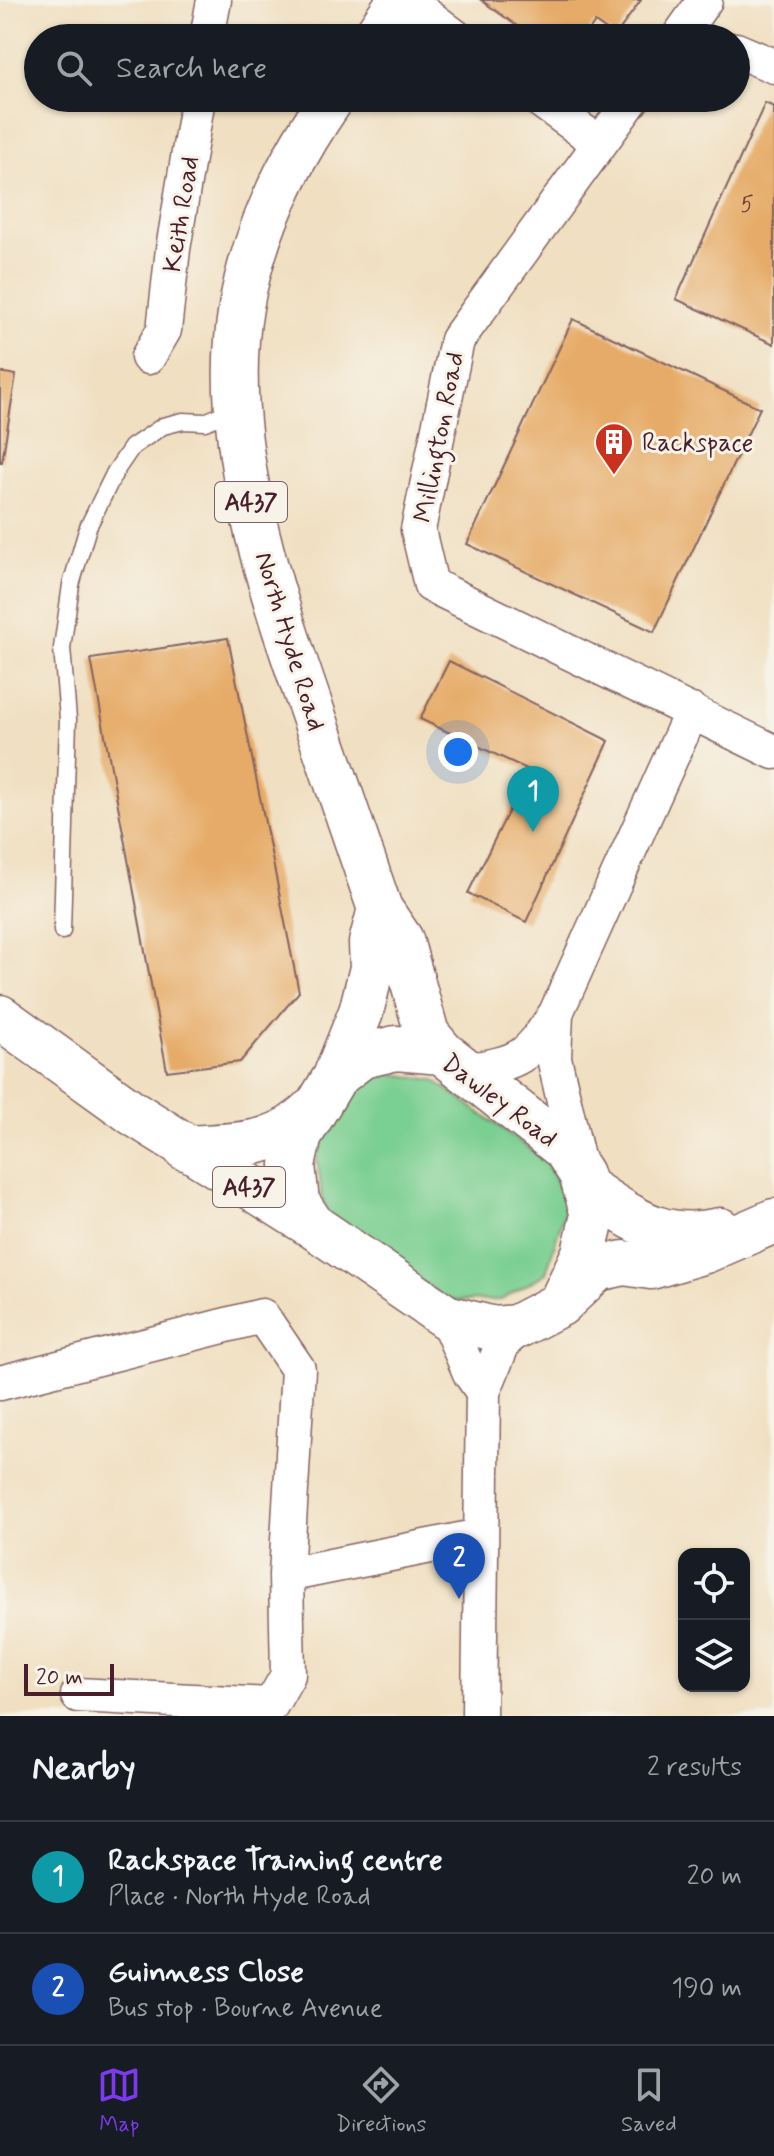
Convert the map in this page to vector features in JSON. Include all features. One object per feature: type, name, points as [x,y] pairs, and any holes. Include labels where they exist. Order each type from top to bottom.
[{"type":"main road","points":[[384,24],[400,0]]},
{"type":"main road","name":"North Hyde Road","points":[[324,112],[284,178],[253,258],[241,306],[238,334],[237,409],[252,505],[277,606],[380,909],[401,940],[427,1034],[454,1062]]},
{"type":"main road","name":"A437","points":[[326,1092],[361,1012],[372,968],[371,943],[380,909]]},
{"type":"main road","name":"Dawley Road","points":[[0,1017],[185,1148],[313,1226],[446,1317],[495,1329],[516,1327],[543,1313],[597,1269],[624,1263],[651,1267],[705,1251],[774,1220]]},
{"type":"main road","name":"Dawley Road","points":[[185,1148],[259,1143],[283,1133],[305,1118],[362,1056],[396,1048],[454,1062],[565,1149],[584,1182],[648,1226],[668,1233],[700,1234],[774,1220]]},
{"type":"main road","name":"Dawley Road","points":[[313,1226],[297,1202],[293,1165],[300,1135],[326,1092]]},
{"type":"main road","points":[[543,1313],[590,1235],[593,1215],[584,1182]]},
{"type":"street","points":[[210,24],[214,0]]},
{"type":"street","points":[[407,0],[439,24]]},
{"type":"street","points":[[750,56],[774,66]]},
{"type":"street","name":"Keith Road","points":[[167,341],[173,249],[196,112]]},
{"type":"street","points":[[556,112],[599,143]]},
{"type":"street","name":"Millington Road","points":[[622,112],[457,340],[418,530],[431,585],[774,752]]},
{"type":"street","points":[[454,1062],[506,1064],[531,1050],[556,1013],[692,711]]},
{"type":"street","points":[[556,1013],[554,1058],[584,1182]]},
{"type":"street","points":[[479,1716],[483,1392],[503,1343],[543,1313]]},
{"type":"street","points":[[0,1383],[262,1316],[298,1369],[286,1575],[288,1675],[271,1705],[78,1695]]},
{"type":"street","points":[[446,1317],[470,1373],[483,1392]]},
{"type":"street","points":[[286,1575],[480,1536]]},
{"type":"lane","points":[[62,931],[68,719],[62,648],[71,585],[88,527],[115,472],[132,447],[163,426],[183,421],[205,422],[237,409]]},
{"type":"green space","points":[[386,1073],[434,1080],[548,1162],[566,1206],[546,1273],[501,1300],[449,1301],[329,1217],[322,1195],[317,1158],[339,1101]]},
{"type":"building","points":[[481,0],[641,0],[624,24],[514,24]]},
{"type":"building","points":[[765,103],[774,107],[774,344],[676,299]]},
{"type":"building","name":"Rackspace","points":[[573,319],[760,408],[654,632],[467,544]]},
{"type":"building","points":[[0,372],[16,375],[2,462],[0,462]]},
{"type":"building","points":[[228,638],[299,992],[240,1062],[167,1071],[91,659]]},
{"type":"building","points":[[449,661],[609,741],[526,922],[468,893],[529,770],[420,719]]},
{"type":"place","name":"Rackspace","points":[[614,476]]},
{"type":"place","name":"Rackspace Training centre","points":[[533,832]]},
{"type":"place","name":"Guinness Close","points":[[459,1599]]}]
